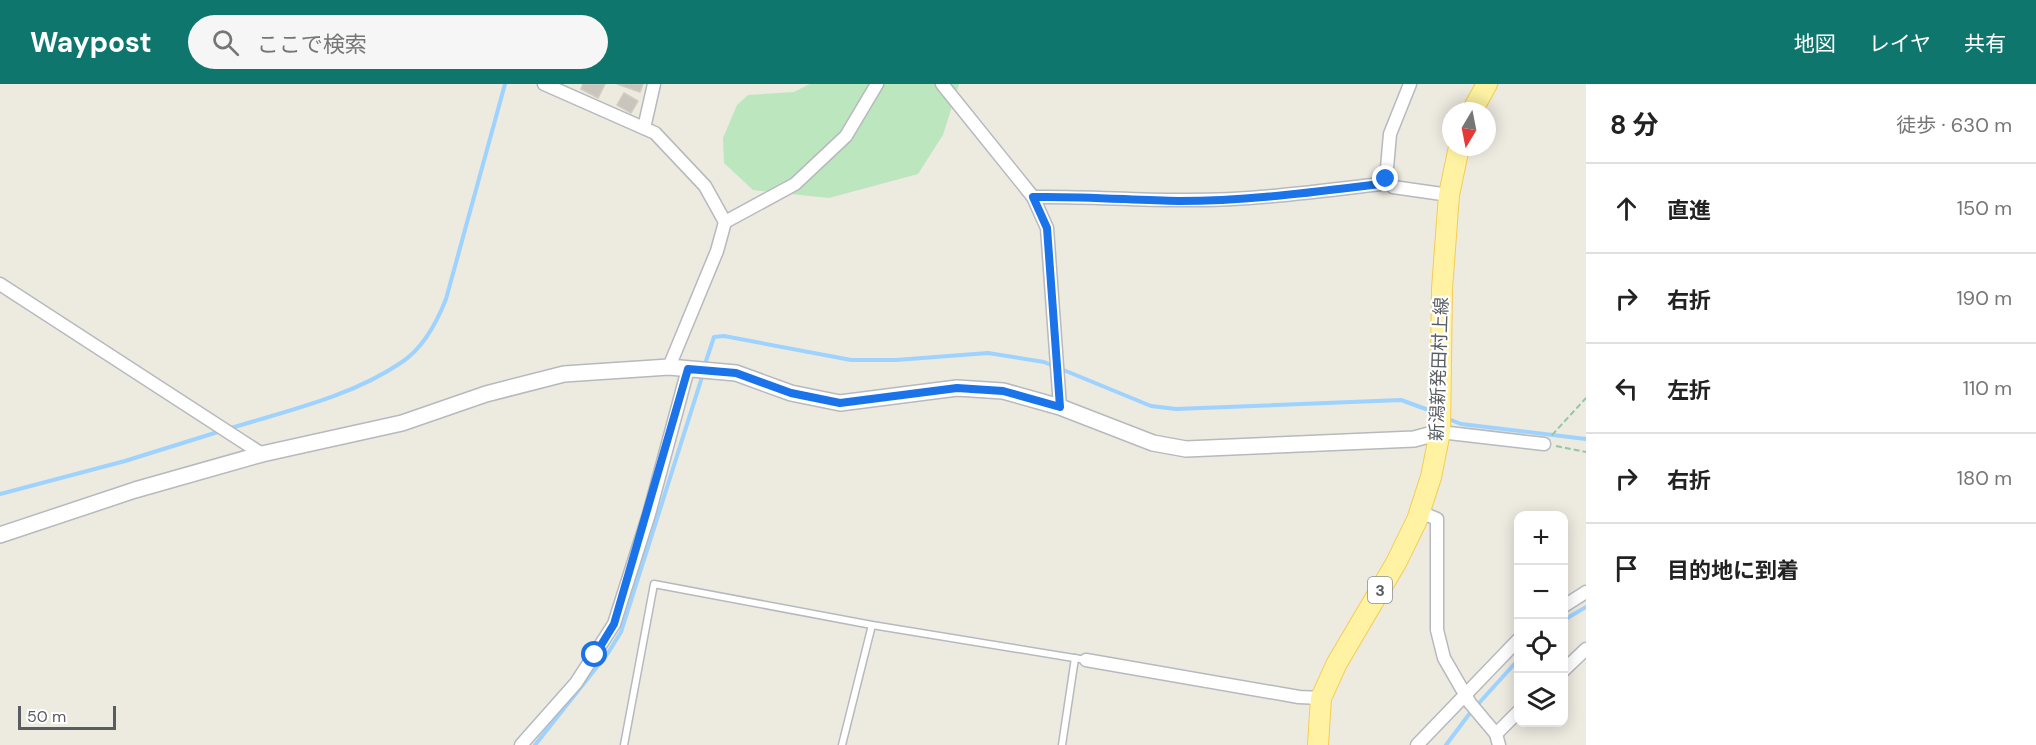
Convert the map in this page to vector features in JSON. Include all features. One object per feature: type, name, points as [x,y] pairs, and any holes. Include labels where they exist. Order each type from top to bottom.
[{"type":"main road","points":[[1477,102],[1487,84]]},
{"type":"main road","name":"新潟新発田村上線","points":[[1318,745],[1321,698],[1337,663],[1396,563],[1420,512],[1431,477],[1440,432],[1442,289],[1449,195],[1457,156]]},
{"type":"street","points":[[544,84],[655,133],[684,161],[705,186],[725,222],[717,251],[669,367]]},
{"type":"street","points":[[644,128],[654,84]]},
{"type":"street","points":[[725,222],[795,184],[846,136],[877,84]]},
{"type":"street","points":[[942,84],[1033,197],[1047,228],[1060,407]]},
{"type":"street","points":[[1033,197],[1090,195],[1180,201],[1281,196],[1380,184],[1386,179],[1390,134],[1410,84]]},
{"type":"street","points":[[1386,179],[1393,187],[1449,195]]},
{"type":"street","points":[[0,284],[262,454]]},
{"type":"street","points":[[0,535],[135,490],[262,454],[402,423],[486,394],[564,374],[669,367],[736,373],[791,393],[840,403],[957,388],[1003,391],[1060,407],[1154,443],[1186,449],[1414,439],[1440,432],[1544,444]]},
{"type":"street","points":[[521,745],[576,683],[614,624],[688,369]]},
{"type":"street","points":[[1420,512],[1437,519],[1437,630],[1444,658],[1497,739],[1514,717]]},
{"type":"street","points":[[1568,603],[1586,592]]},
{"type":"street","points":[[1417,745],[1514,644]]},
{"type":"street","points":[[1568,665],[1586,649]]},
{"type":"street","points":[[1080,659],[1299,697],[1321,698]]},
{"type":"lane","points":[[624,745],[654,584],[872,625],[1080,659],[1062,745]]},
{"type":"lane","points":[[842,745],[872,625]]},
{"type":"path","points":[[1544,444],[1586,398]]},
{"type":"path","points":[[1544,444],[1586,452]]},
{"type":"green space","points":[[810,84],[959,84],[943,135],[918,174],[829,198],[753,190],[724,163],[723,138],[737,105],[748,95],[794,92]]},
{"type":"building","points":[[583,84],[605,84],[598,98],[581,89]]},
{"type":"building","points":[[617,84],[643,84],[640,92]]},
{"type":"building","points":[[624,93],[638,101],[631,113],[617,105]]},
{"type":"waterway","points":[[228,429],[318,402],[361,385],[402,362],[423,342],[446,299],[505,84]]},
{"type":"waterway","points":[[704,367],[714,337],[724,336],[851,360],[896,360],[988,353],[1044,362],[1151,406],[1176,409],[1401,400],[1434,412]]},
{"type":"waterway","points":[[535,745],[608,653],[621,632],[703,374]]},
{"type":"waterway","points":[[1446,418],[1461,424],[1586,439]]},
{"type":"waterway","points":[[0,494],[125,461],[221,431]]},
{"type":"waterway","points":[[1566,619],[1586,607]]},
{"type":"waterway","points":[[1446,745],[1470,713],[1514,664]]},
{"type":"route","points":[[595,655],[614,624],[648,514],[688,369],[736,373],[791,393],[840,403],[957,388],[1003,391],[1060,407],[1047,228],[1033,197],[1090,195],[1180,201],[1281,196],[1380,184],[1386,179]]}]
